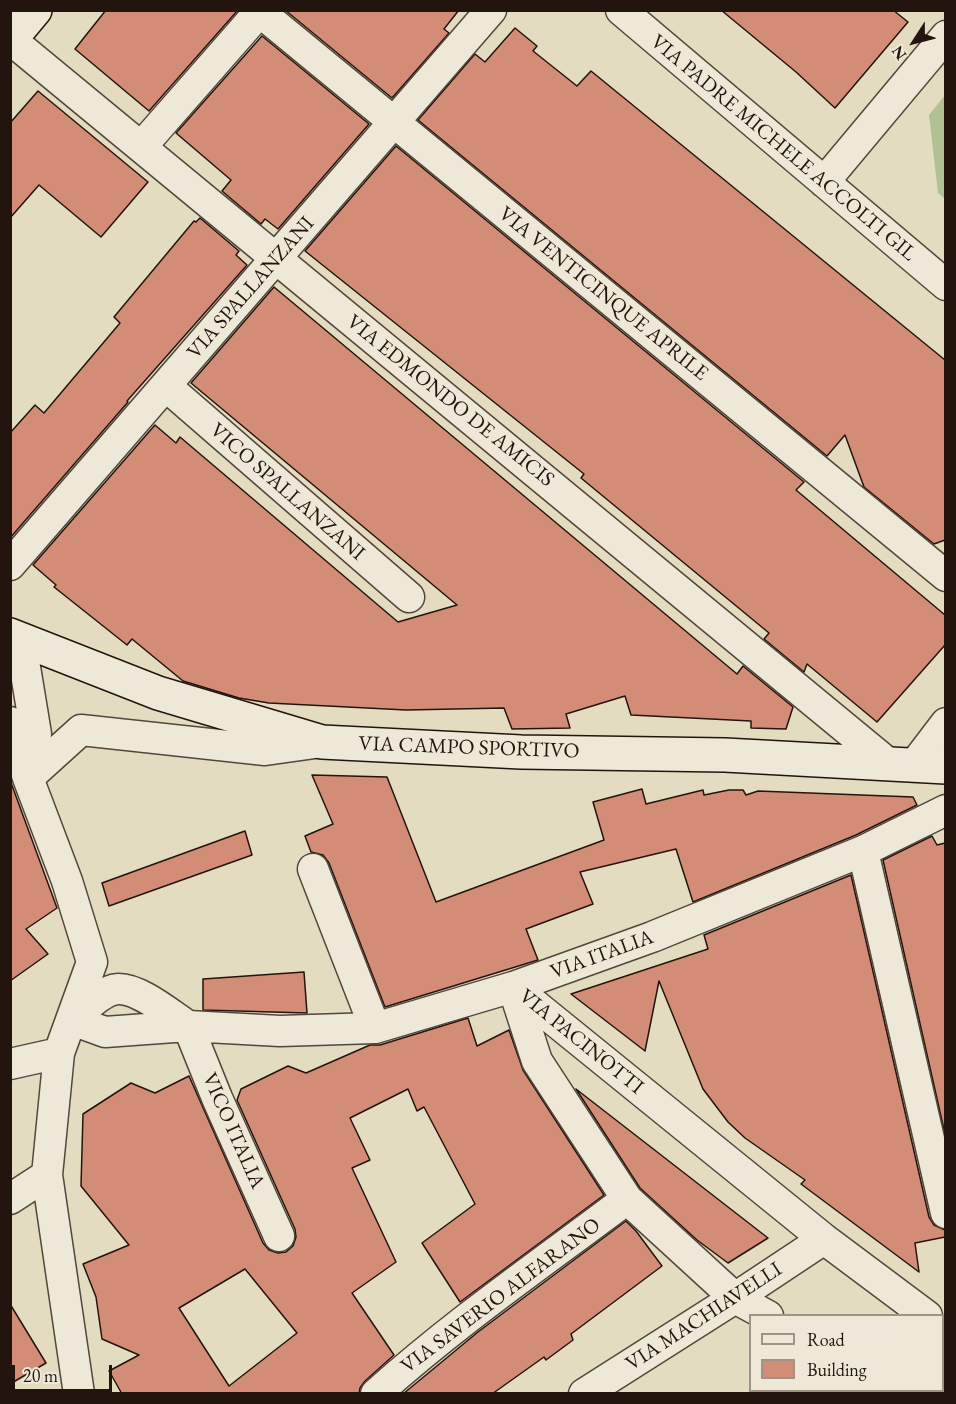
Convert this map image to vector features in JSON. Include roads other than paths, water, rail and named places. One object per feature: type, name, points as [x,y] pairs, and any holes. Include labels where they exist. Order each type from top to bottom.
[{"type":"street","points":[[11,40],[35,10]]},
{"type":"street","name":"VIA SPALLANZANI","points":[[10,565],[491,10]]},
{"type":"street","name":"VIA PADRE MICHELE ACCOLTI GIL","points":[[621,10],[945,285]]},
{"type":"street","points":[[141,147],[260,11]]},
{"type":"street","name":"VIA VENTICINQUE APRILE","points":[[260,11],[945,576]]},
{"type":"street","points":[[824,182],[945,36]]},
{"type":"street","name":"VIA EDMONDO DE AMICIS","points":[[11,40],[277,258],[916,765]]},
{"type":"street","name":"VICO SPALLANZANI","points":[[165,386],[410,597]]},
{"type":"street","name":"VIA CAMPO SPORTIVO","points":[[10,635],[158,693],[322,742],[521,752],[725,755],[916,765]]},
{"type":"street","points":[[10,646],[23,655],[36,734],[28,778]]},
{"type":"street","points":[[10,722],[28,778],[67,881],[92,962],[59,1053],[47,1175],[79,1394]]},
{"type":"street","points":[[916,765],[945,723]]},
{"type":"street","points":[[28,778],[81,730],[265,750],[322,742]]},
{"type":"street","name":"VIA ITALIA","points":[[72,1020],[105,1032],[188,1026],[280,1030],[375,1028],[513,987],[652,937],[863,851],[945,810]]},
{"type":"street","points":[[863,851],[945,1214]]},
{"type":"street","points":[[313,869],[375,1028]]},
{"type":"street","name":"VIA PACINOTTI","points":[[513,987],[537,1061],[627,1199],[735,1298],[764,1314]]},
{"type":"street","name":"VIA PACINOTTI","points":[[513,987],[824,1239],[924,1314]]},
{"type":"street","points":[[72,1020],[96,998],[118,989],[138,994],[188,1026]]},
{"type":"street","name":"VICO ITALIA","points":[[188,1026],[217,1098],[279,1236]]},
{"type":"street","points":[[10,1064],[59,1053]]},
{"type":"street","points":[[10,1199],[47,1175]]},
{"type":"street","name":"VIA SAVERIO ALFARANO","points":[[376,1394],[411,1362],[627,1199]]},
{"type":"street","name":"VIA MACHIAVELLI","points":[[584,1394],[824,1239]]}]
